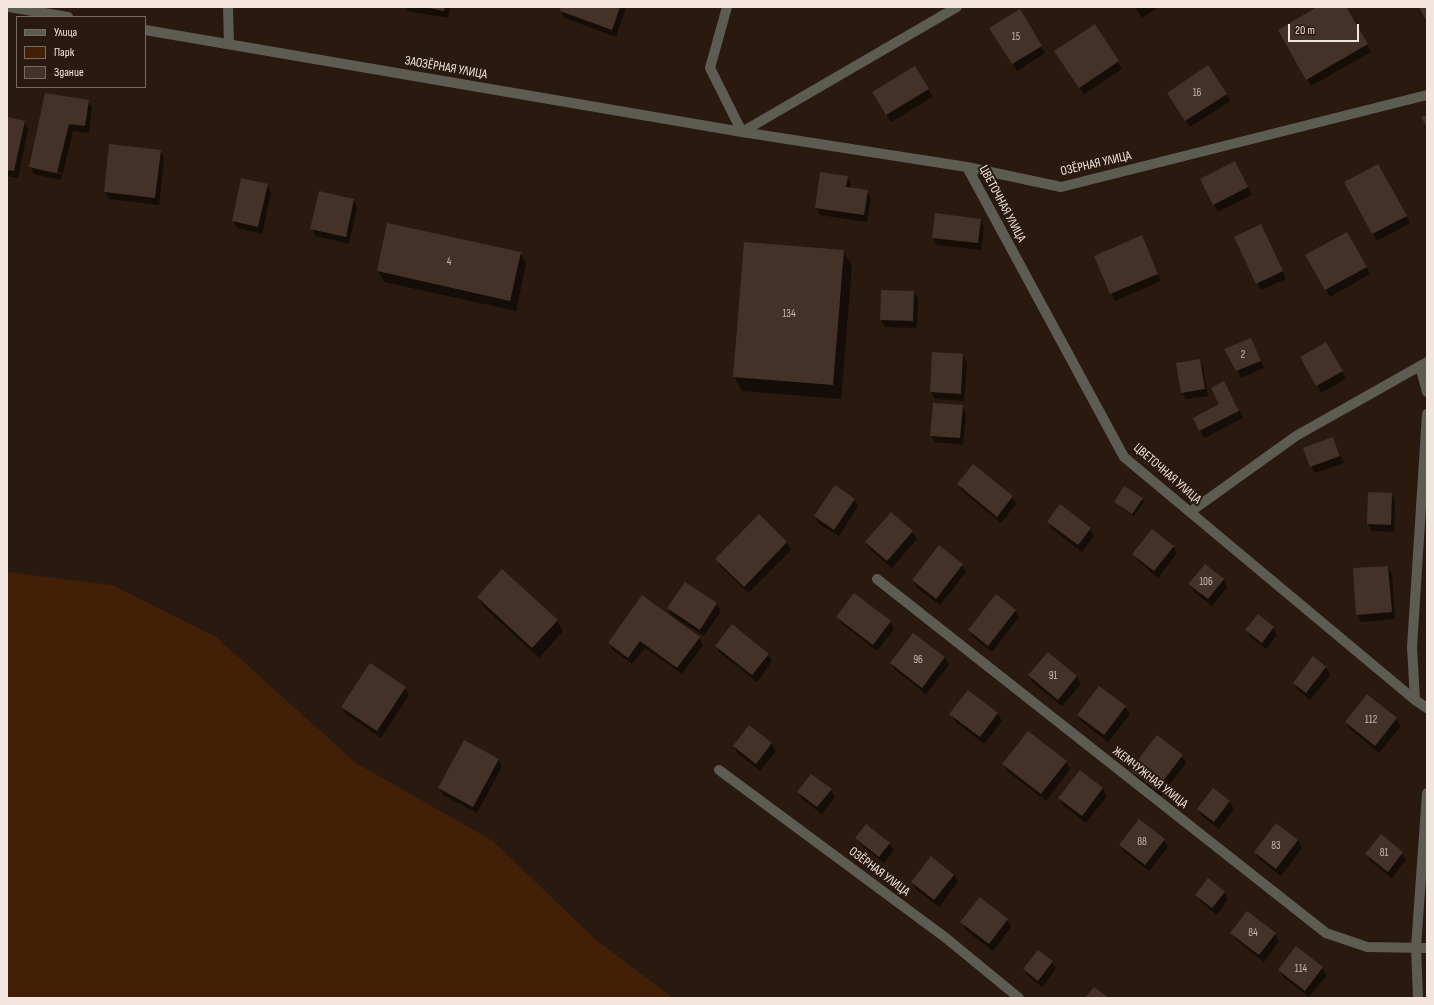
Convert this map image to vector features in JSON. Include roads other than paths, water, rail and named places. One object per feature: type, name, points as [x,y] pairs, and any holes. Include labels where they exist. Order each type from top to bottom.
[{"type":"street","points":[[9,7],[62,16]]},
{"type":"street","points":[[228,7],[229,44]]},
{"type":"street","points":[[727,7],[710,68],[742,132],[957,7]]},
{"type":"street","name":"ЗАОЗЁРНАЯ УЛИЦА","points":[[146,30],[742,132]]},
{"type":"street","name":"ОЗЁРНАЯ УЛИЦА","points":[[742,132],[967,167],[1061,187],[1427,94]]},
{"type":"street","name":"ЦВЕТОЧНАЯ УЛИЦА","points":[[967,167],[1124,457],[1415,700],[1427,708]]},
{"type":"street","points":[[1190,512],[1296,436],[1423,364],[1427,392]]},
{"type":"street","points":[[1415,700],[1412,647],[1427,414]]},
{"type":"street","name":"ЖЕМЧУЖНАЯ УЛИЦА","points":[[877,579],[1326,933],[1367,947],[1427,948]]},
{"type":"street","name":"ОЗЁРНАЯ УЛИЦА","points":[[719,770],[946,938],[1019,998]]},
{"type":"street","points":[[1418,998],[1416,947],[1427,793]]}]
